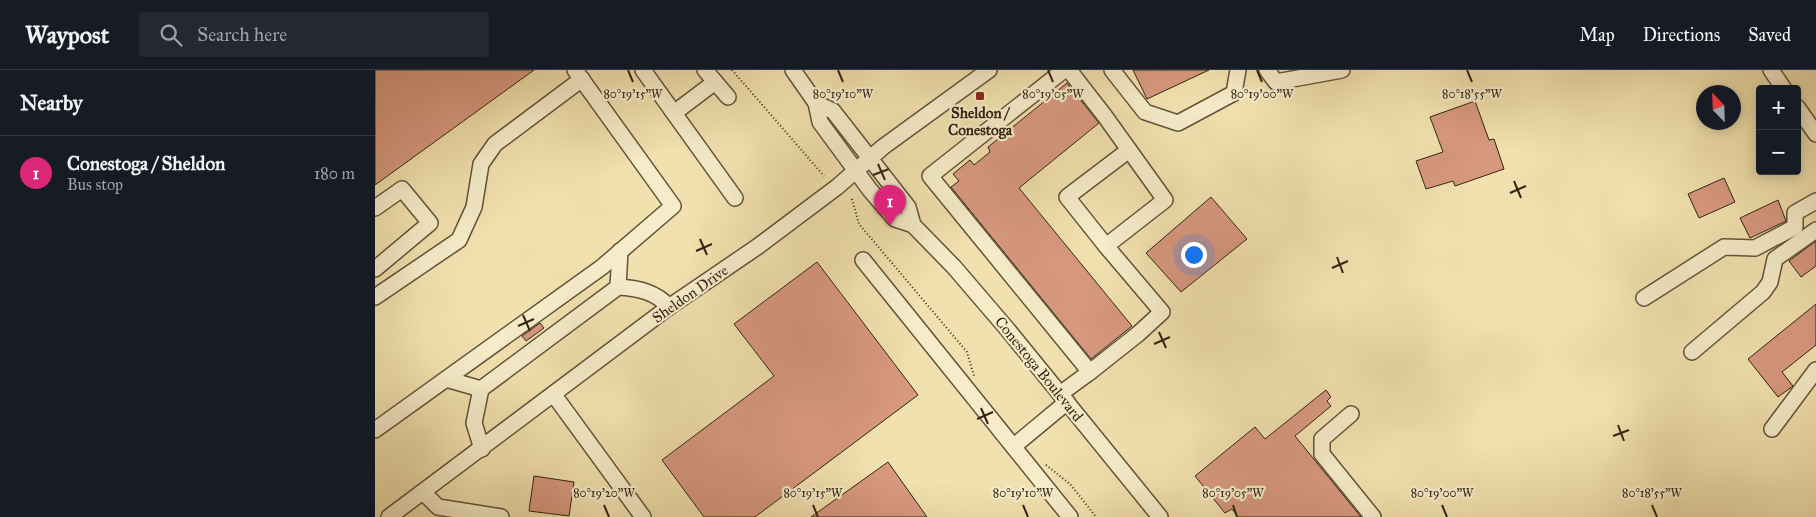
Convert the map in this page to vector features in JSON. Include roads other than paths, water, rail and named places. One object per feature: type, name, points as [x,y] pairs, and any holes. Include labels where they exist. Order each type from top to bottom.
[{"type":"street","points":[[643,70],[735,198]]},
{"type":"street","name":"Conestoga Boulevard","points":[[793,70],[816,103],[820,122],[855,171],[895,219],[913,225],[954,267],[1160,517]]},
{"type":"street","name":"Sheldon Drive","points":[[389,517],[669,307],[757,247],[869,158],[989,70]]},
{"type":"street","points":[[1065,70],[930,176],[1090,372]]},
{"type":"street","points":[[1069,70],[1105,115],[1165,200],[1106,246]]},
{"type":"street","points":[[1112,70],[1145,112],[1178,122],[1234,92],[1238,70]]},
{"type":"street","points":[[1267,70],[1276,82],[1343,70]]},
{"type":"street","points":[[1771,70],[1781,85]]},
{"type":"street","points":[[375,297],[459,240],[474,207],[481,164],[495,144],[578,75],[673,206],[602,267],[375,430]]},
{"type":"street","points":[[674,113],[710,76],[728,97]]},
{"type":"street","name":"Conestoga Boulevard","points":[[816,103],[833,111],[908,207],[913,225]]},
{"type":"street","points":[[1801,113],[1816,134]]},
{"type":"street","points":[[1014,446],[1090,372],[1138,334],[1162,312],[1067,197],[1129,150]]},
{"type":"street","points":[[375,208],[402,189],[430,223],[375,269]]},
{"type":"street","points":[[1644,298],[1724,247],[1755,248],[1795,227],[1795,213],[1816,201]]},
{"type":"street","points":[[1692,352],[1763,292],[1769,282],[1775,259],[1816,230]]},
{"type":"street","points":[[618,287],[620,251]]},
{"type":"street","points":[[863,260],[1070,517]]},
{"type":"street","points":[[482,449],[474,423],[481,389],[618,287],[634,288],[660,296],[669,307]]},
{"type":"street","points":[[1772,430],[1816,370]]},
{"type":"street","points":[[446,379],[481,389]]},
{"type":"street","points":[[554,395],[643,517]]},
{"type":"street","points":[[1351,414],[1322,439],[1322,454],[1373,517]]},
{"type":"street","points":[[423,492],[438,507],[501,517]]},
{"type":"place","name":"Sheldon / Conestoga","points":[[980,96]]},
{"type":"place","name":"Conestoga / Sheldon","points":[[890,226]]}]
